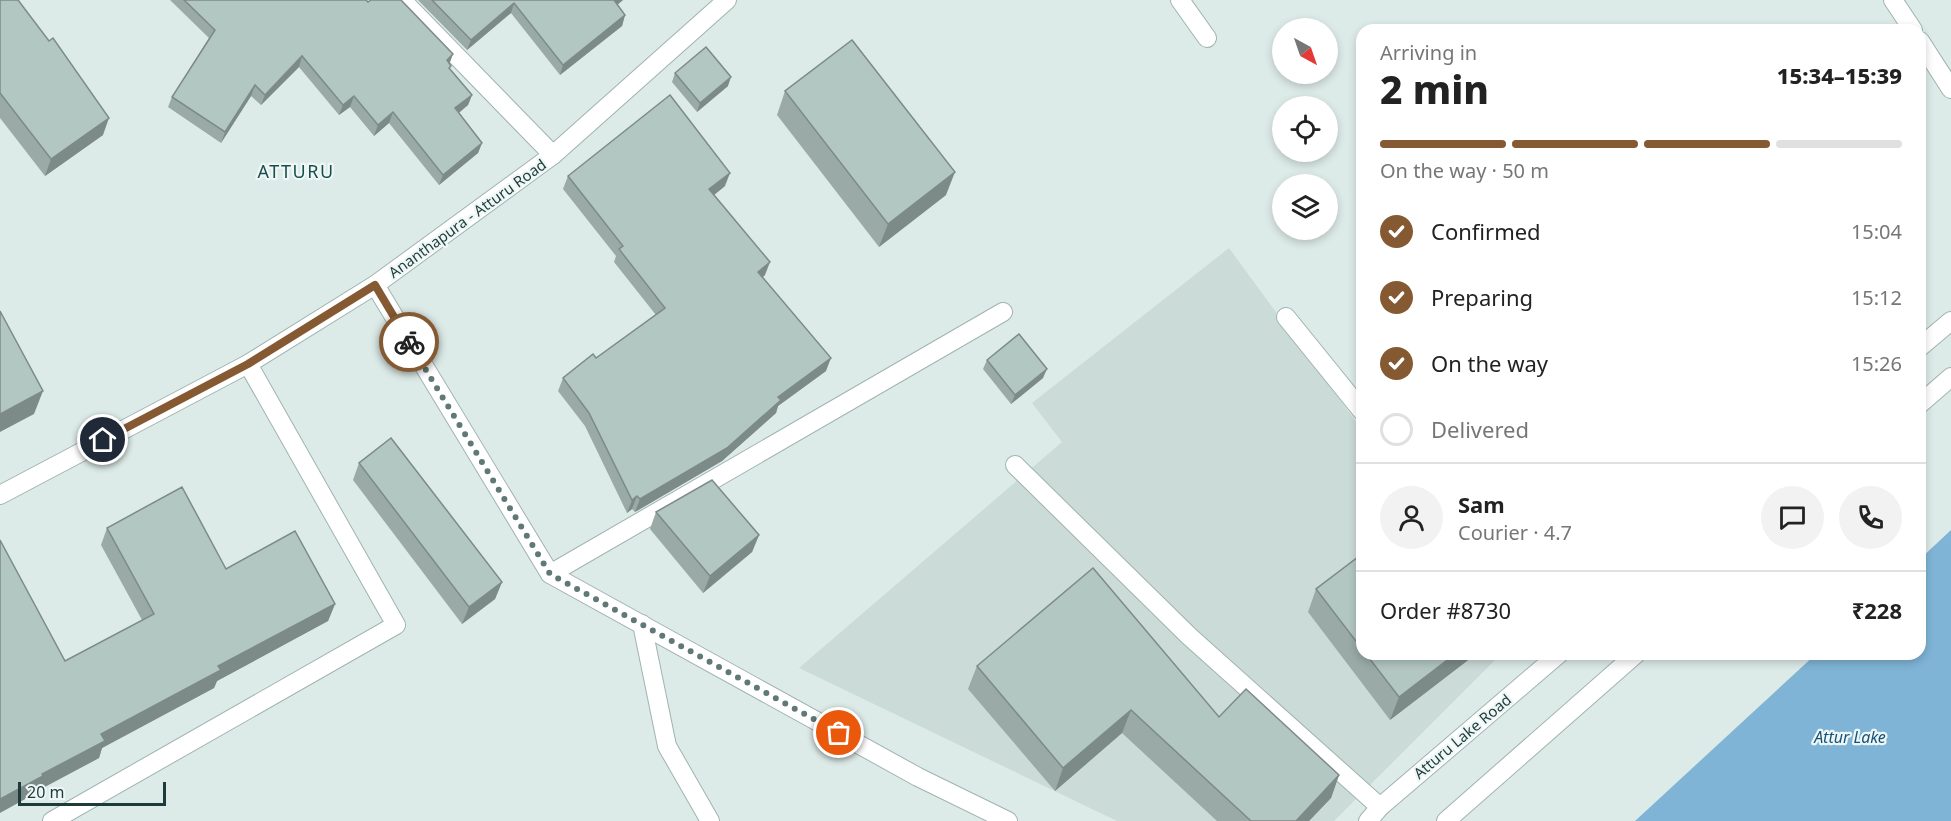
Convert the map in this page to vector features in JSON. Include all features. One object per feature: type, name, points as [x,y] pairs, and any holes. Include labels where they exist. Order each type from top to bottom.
[{"type":"street","name":"Ananthapura - Atturu Road","points":[[402,0],[554,155],[375,285],[550,574]]},
{"type":"street","points":[[554,155],[727,0]]},
{"type":"street","points":[[1180,0],[1207,38]]},
{"type":"street","points":[[1893,0],[1909,24]]},
{"type":"street","points":[[1926,50],[1951,89]]},
{"type":"street","points":[[0,495],[248,364],[375,285]]},
{"type":"street","points":[[550,574],[1003,312]]},
{"type":"street","points":[[1286,317],[1356,404]]},
{"type":"street","points":[[1926,342],[1951,321]]},
{"type":"street","points":[[52,821],[396,625],[248,364]]},
{"type":"street","points":[[1926,399],[1951,377]]},
{"type":"street","points":[[1015,465],[1189,636],[1380,807]]},
{"type":"street","points":[[550,574],[908,771],[1008,821]]},
{"type":"street","points":[[642,624],[667,746],[710,821]]},
{"type":"street","name":"Atturu Lake Road","points":[[1368,821],[1380,807],[1552,660]]},
{"type":"street","points":[[1446,821],[1629,660]]},
{"type":"shaded area","points":[[1229,248],[1356,422],[1356,660],[1495,660],[1334,821],[1117,821],[799,668],[1062,442],[1032,403]]},
{"type":"water","name":"Attur Lake","points":[[1951,530],[1951,821],[1635,821],[1809,660],[1926,660],[1926,553]]},
{"type":"building","points":[[0,0],[18,0],[49,41],[53,38],[109,118],[51,159],[0,93]]},
{"type":"building","points":[[184,0],[366,0],[368,2],[371,0],[401,0],[453,54],[447,60],[451,66],[449,68],[472,95],[455,108],[482,143],[443,175],[393,112],[378,125],[354,96],[343,105],[302,56],[265,95],[255,85],[225,132],[172,97],[215,30]]},
{"type":"building","points":[[432,0],[614,0],[625,15],[563,65],[514,3],[471,40]]},
{"type":"building","points":[[852,40],[955,172],[888,224],[785,91]]},
{"type":"building","points":[[706,47],[731,77],[700,103],[675,73]]},
{"type":"building","points":[[670,95],[730,173],[709,189],[770,262],[758,272],[831,358],[778,397],[781,400],[727,448],[640,499],[637,496],[632,500],[589,413],[563,378],[593,354],[596,358],[665,308],[619,249],[623,246],[568,176]]},
{"type":"building","points":[[0,311],[43,391],[0,414]]},
{"type":"building","points":[[1019,334],[1047,369],[1015,395],[987,360]]},
{"type":"building","points":[[391,438],[502,582],[469,607],[359,463]]},
{"type":"building","points":[[712,480],[759,535],[710,576],[656,512]]},
{"type":"building","points":[[182,487],[226,569],[295,531],[335,604],[218,666],[221,670],[101,734],[105,741],[0,799],[0,540],[65,661],[154,614],[107,528]]},
{"type":"building","points":[[1356,559],[1356,641],[1316,589]]},
{"type":"building","points":[[1093,568],[1219,717],[1246,689],[1339,775],[1296,821],[1251,821],[1131,710],[1063,768],[977,666]]},
{"type":"building","points":[[1371,660],[1447,660],[1399,697]]},
{"type":"way so far","points":[[409,342],[550,574],[839,733]]},
{"type":"district","name":"ATTURU","points":[[296,171]]},
{"type":"route","points":[[103,440],[248,364],[375,285],[409,342]]}]
